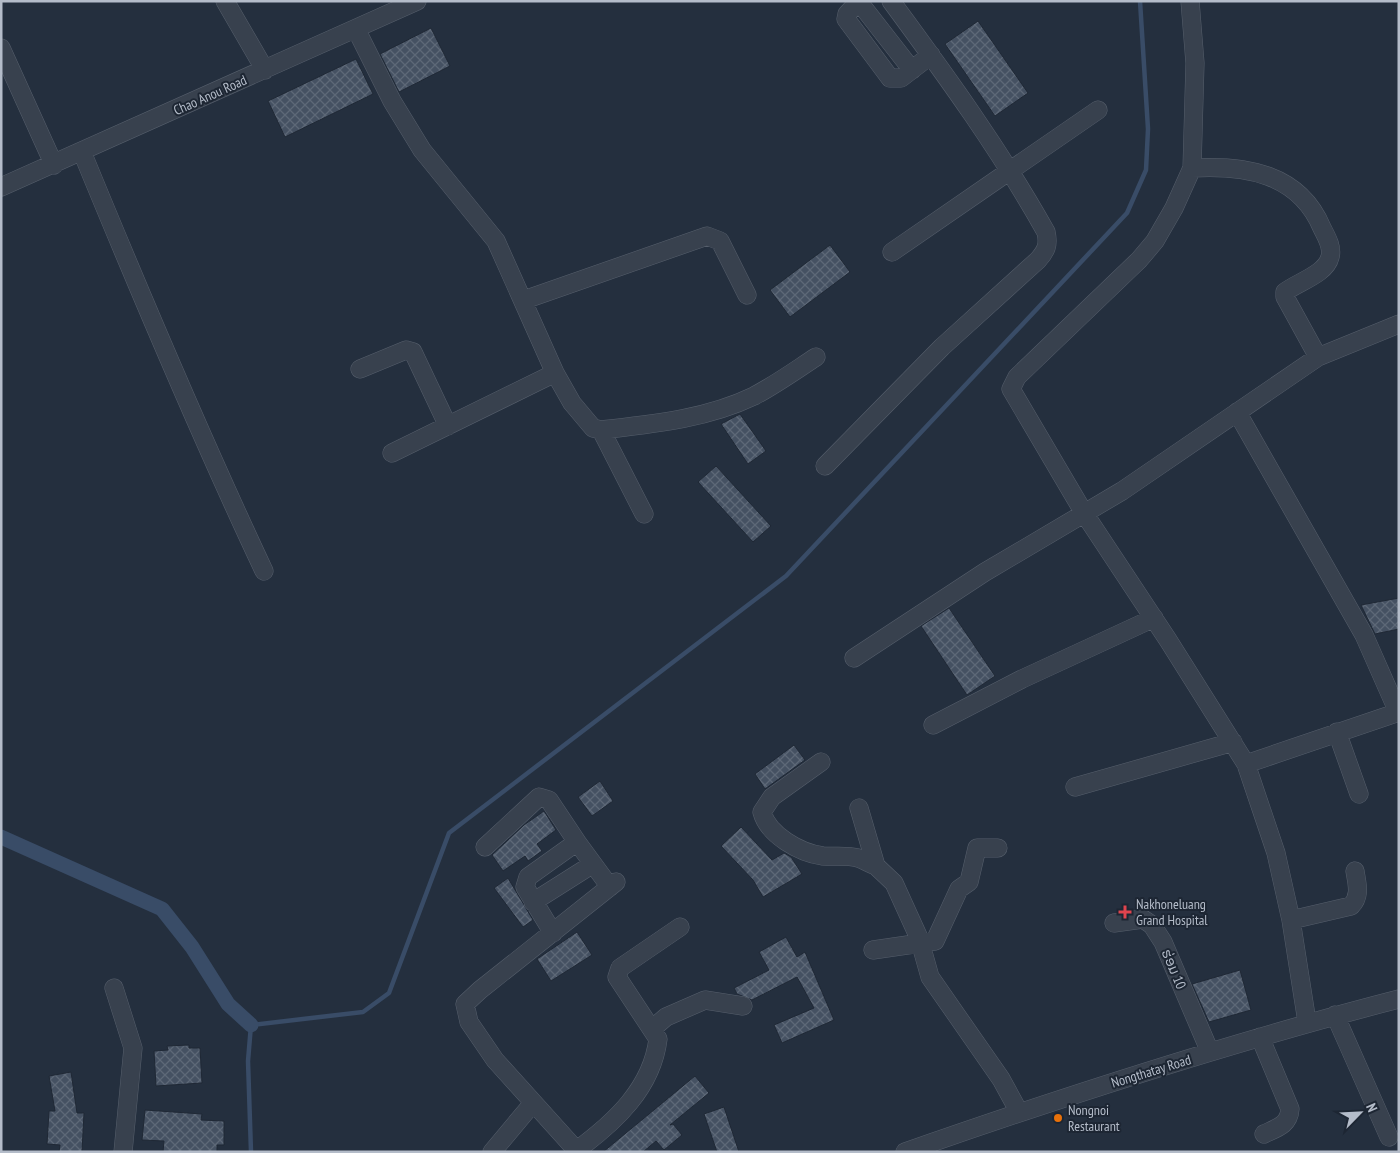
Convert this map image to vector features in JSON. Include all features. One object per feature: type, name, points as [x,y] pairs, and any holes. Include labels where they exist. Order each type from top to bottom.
[{"type":"street","points":[[225,1],[265,70]]},
{"type":"street","name":"Chao Anou Road","points":[[1,187],[417,1]]},
{"type":"street","points":[[859,1],[912,70],[931,55]]},
{"type":"street","points":[[825,466],[942,347],[1046,251],[1049,242],[1046,232],[1011,170],[891,1]]},
{"type":"street","points":[[1190,1],[1195,62],[1192,168],[1174,208],[1155,242],[1121,278],[1017,377],[1012,389],[1084,513],[1154,618],[1246,764],[1276,854],[1291,920],[1307,1022]]},
{"type":"street","points":[[356,29],[392,101],[422,150],[496,241],[555,373],[586,421],[593,428],[601,430],[664,423],[712,412],[754,396],[816,357]]},
{"type":"street","points":[[1,48],[54,164]]},
{"type":"street","points":[[892,252],[1098,110]]},
{"type":"street","points":[[82,152],[156,332],[264,571]]},
{"type":"street","points":[[1192,168],[1243,168],[1266,174],[1286,185],[1308,203],[1321,224],[1331,248],[1330,258],[1320,270],[1286,292],[1285,298],[1318,357]]},
{"type":"street","points":[[524,300],[708,236],[720,241],[747,295]]},
{"type":"street","points":[[854,658],[985,572],[1122,492],[1318,357],[1399,324]]},
{"type":"street","points":[[360,369],[406,350],[413,352],[448,426]]},
{"type":"street","points":[[392,453],[555,373]]},
{"type":"street","points":[[1237,412],[1364,635],[1398,712],[1246,764]]},
{"type":"street","points":[[601,430],[644,514]]},
{"type":"street","points":[[933,725],[1022,679],[1154,618]]},
{"type":"street","points":[[1337,732],[1359,794]]},
{"type":"street","points":[[1074,787],[1233,742]]},
{"type":"street","points":[[821,762],[772,797],[762,812],[764,819],[785,841],[821,856],[857,858],[876,866],[894,883],[920,944],[930,977],[1001,1080],[1019,1112]]},
{"type":"street","points":[[485,847],[539,797],[549,800],[593,864],[613,885],[465,1004],[469,1022],[495,1060],[578,1151],[608,1127],[638,1093],[656,1056],[658,1039],[617,977],[620,968],[680,926]]},
{"type":"street","points":[[859,808],[876,866]]},
{"type":"street","points":[[552,933],[525,887],[526,880],[577,842]]},
{"type":"street","points":[[873,950],[936,940],[959,888],[969,882],[977,848],[998,848]]},
{"type":"street","points":[[533,902],[593,864]]},
{"type":"street","points":[[1291,920],[1351,906],[1356,901],[1358,892],[1355,871]]},
{"type":"street","name":"ຮ່ອມ 10","points":[[1114,923],[1143,919],[1152,925],[1162,942],[1210,1052]]},
{"type":"street","points":[[114,988],[133,1048],[123,1152]]},
{"type":"street","name":"Nongthatay Road","points":[[905,1152],[1019,1112],[1260,1036],[1399,999]]},
{"type":"street","points":[[652,1029],[666,1017],[705,1000],[743,1006]]},
{"type":"street","points":[[1335,1015],[1389,1137]]},
{"type":"street","points":[[1260,1036],[1290,1109],[1289,1118],[1281,1126],[1264,1134]]},
{"type":"street","points":[[492,1152],[533,1102]]},
{"type":"building","points":[[978,21],[1028,93],[995,116],[945,44]]},
{"type":"building","points":[[431,28],[450,66],[399,92],[380,54]]},
{"type":"building","points":[[356,59],[373,94],[285,137],[268,101]]},
{"type":"building","points":[[830,245],[850,272],[790,317],[770,290]]},
{"type":"building","points":[[740,414],[766,451],[748,464],[721,424]]},
{"type":"building","points":[[716,466],[771,526],[753,542],[698,482]]},
{"type":"building","points":[[1399,598],[1399,629],[1375,634],[1361,605]]},
{"type":"building","points":[[949,608],[995,676],[967,695],[921,626]]},
{"type":"building","points":[[794,745],[805,760],[765,789],[755,774]]},
{"type":"building","points":[[600,781],[613,801],[592,816],[578,797]]},
{"type":"building","points":[[544,811],[556,830],[537,844],[542,851],[528,861],[525,856],[503,871],[492,855],[524,825]]},
{"type":"building","points":[[741,827],[772,860],[784,853],[791,857],[802,874],[763,897],[753,880],[721,846]]},
{"type":"building","points":[[508,878],[533,920],[523,927],[494,888]]},
{"type":"building","points":[[577,932],[592,955],[551,981],[537,959]]},
{"type":"building","points":[[786,937],[797,957],[805,952],[834,1020],[782,1043],[774,1025],[814,1008],[797,977],[752,1000],[737,994],[734,988],[769,970],[759,952]]},
{"type":"building","points":[[1240,970],[1251,1010],[1209,1022],[1192,984]]},
{"type":"building","points":[[189,1045],[189,1048],[200,1048],[202,1083],[156,1086],[154,1051],[168,1050],[167,1046]]},
{"type":"building","points":[[71,1072],[77,1113],[84,1113],[82,1152],[59,1152],[60,1145],[47,1144],[49,1111],[55,1111],[49,1076]]},
{"type":"building","points":[[695,1076],[709,1093],[670,1125],[673,1124],[682,1135],[664,1150],[656,1141],[643,1152],[603,1152]]},
{"type":"building","points":[[724,1107],[739,1152],[717,1152],[704,1114]]},
{"type":"building","points":[[145,1110],[202,1114],[201,1120],[224,1121],[224,1145],[217,1145],[217,1152],[163,1152],[164,1141],[142,1140]]},
{"type":"waterway","points":[[251,1152],[248,1061],[251,1025],[363,1012],[389,993],[449,833],[786,576],[1127,213],[1146,170],[1148,129],[1140,1]]},
{"type":"waterway","points":[[1,837],[162,909],[192,947],[228,1004],[251,1025]]},
{"type":"place","name":"Nakhoneluang Grand Hospital","points":[[1125,912]]},
{"type":"place","name":"Nongnoi Restaurant","points":[[1058,1118]]}]
